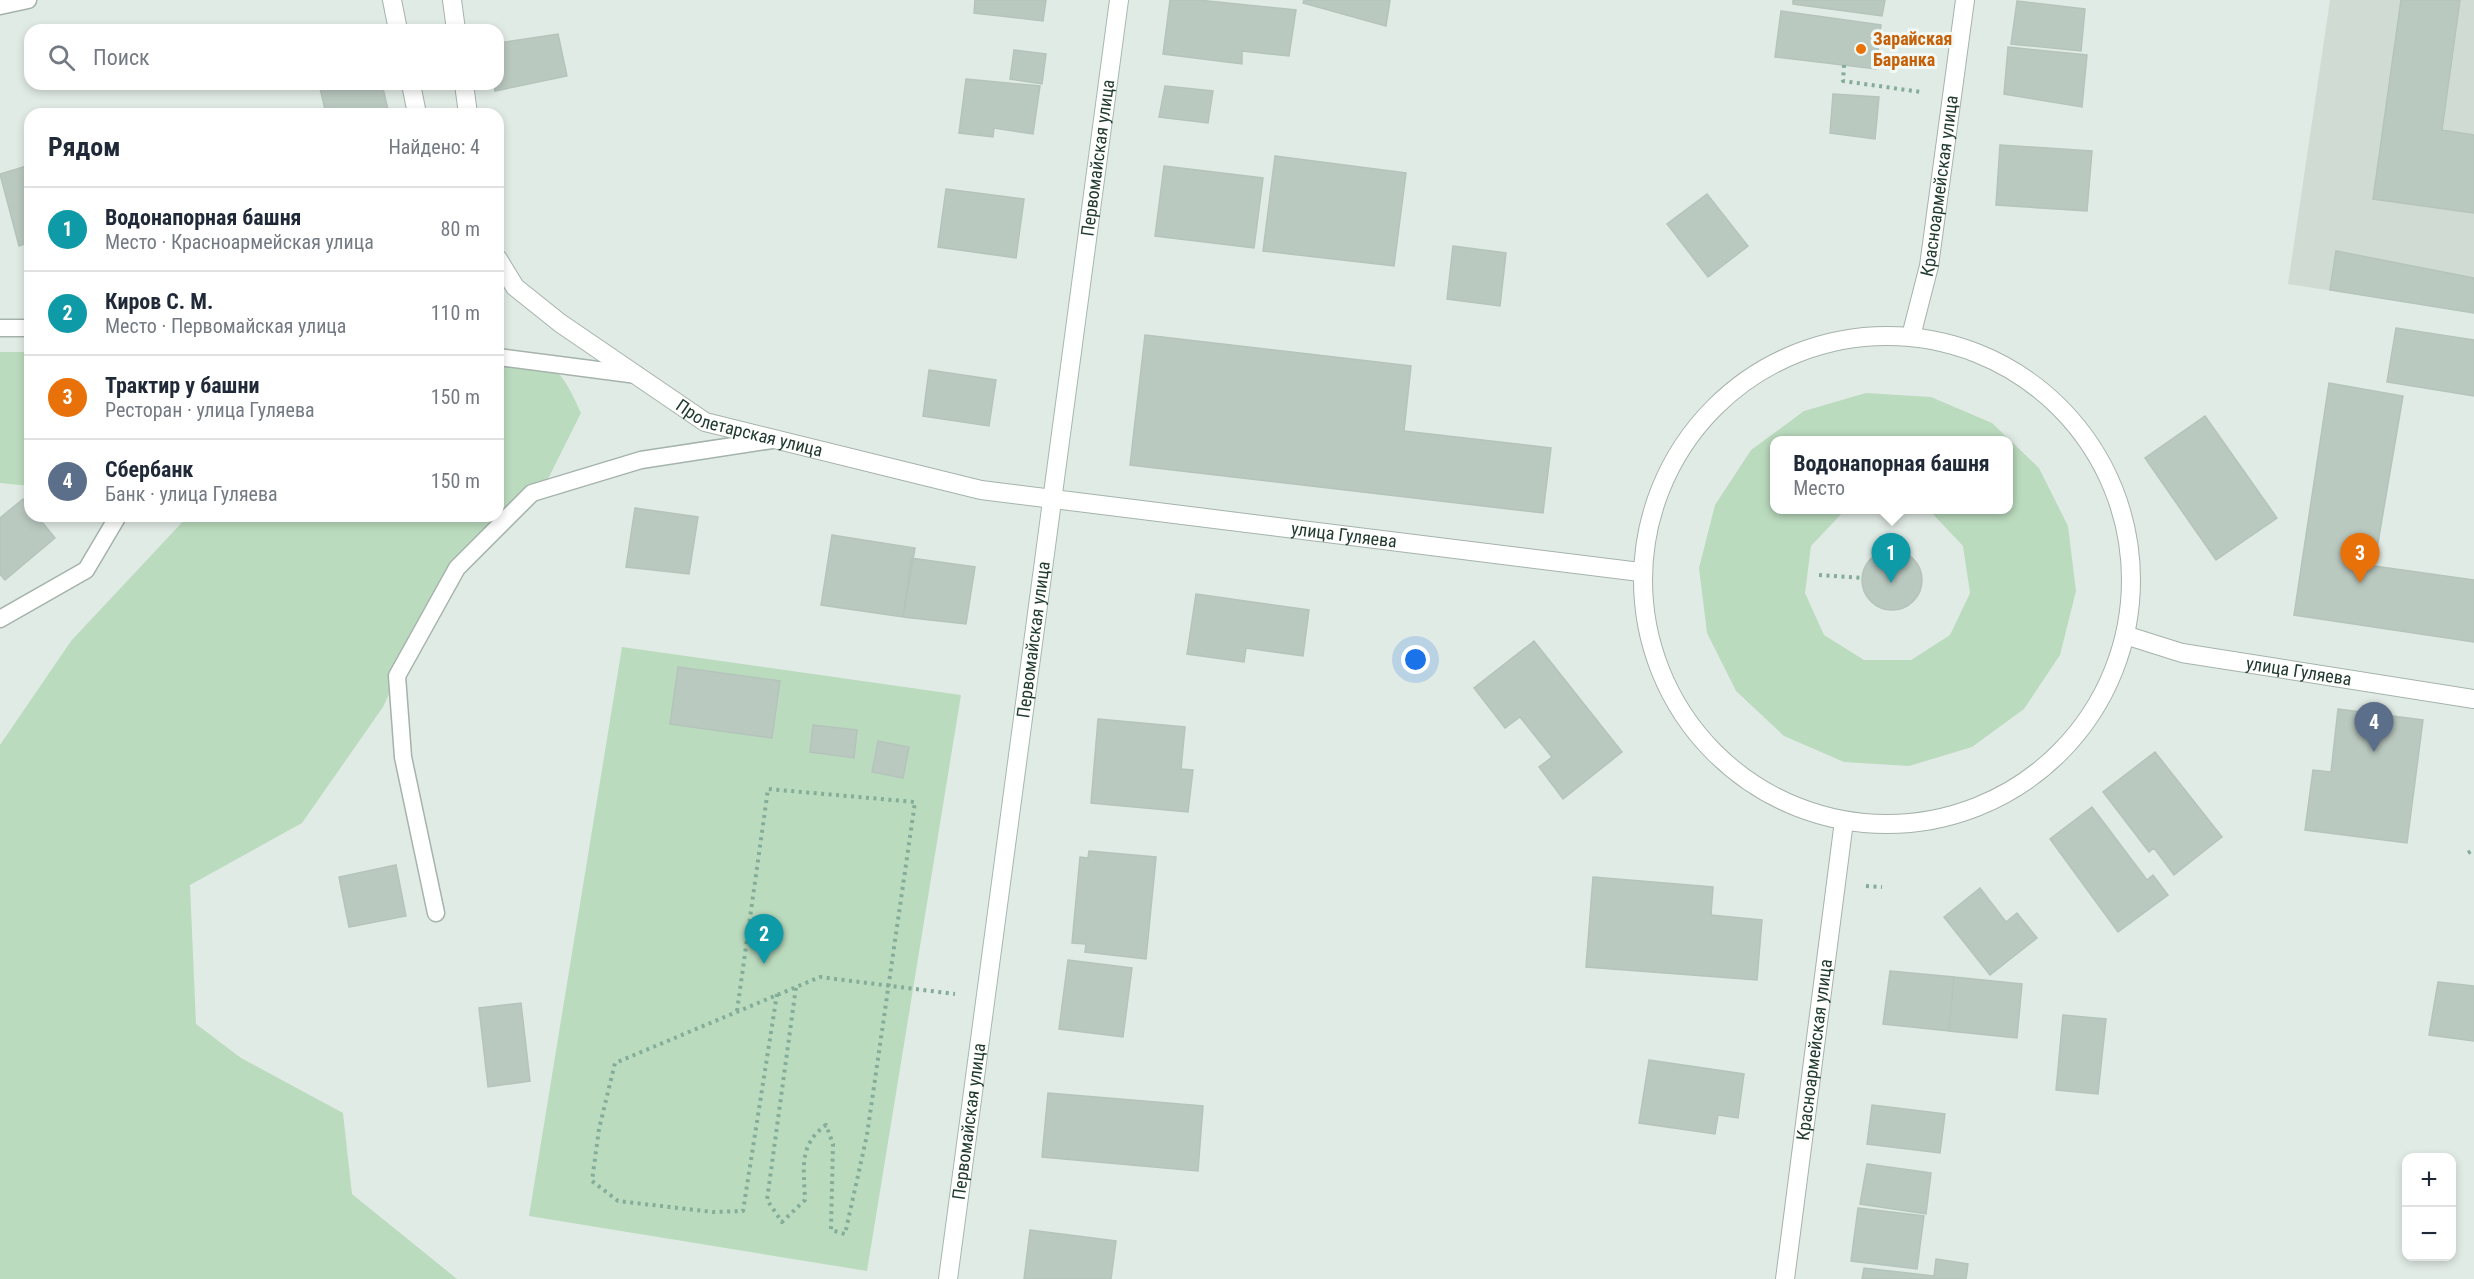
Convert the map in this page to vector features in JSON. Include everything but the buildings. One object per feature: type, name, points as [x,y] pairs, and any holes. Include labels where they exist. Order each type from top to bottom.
[{"type":"street","points":[[392,0],[398,24]]},
{"type":"street","points":[[452,0],[455,24]]},
{"type":"street","name":"Первомайская улица","points":[[948,1279],[1119,0]]},
{"type":"street","name":"Красноармейская улица","points":[[1911,336],[1929,266],[1965,0]]},
{"type":"street","points":[[412,90],[416,108]]},
{"type":"street","points":[[465,90],[467,108]]},
{"type":"street","name":"Пролетарская улица","points":[[504,269],[515,287],[560,323],[705,422],[981,490],[1051,500]]},
{"type":"street","points":[[1880,335],[1911,336],[1947,342],[2012,368],[2066,413],[2106,470],[2129,536],[2131,605],[2118,661],[2090,717],[2049,763],[1998,798],[1940,819],[1878,825],[1844,821],[1815,814],[1747,781],[1693,730],[1657,664],[1640,572],[1649,521],[1680,448],[1733,389],[1802,350],[1880,335]]},
{"type":"street","name":"улица Гуляева","points":[[1051,500],[1640,572]]},
{"type":"street","name":"улица Гуляева","points":[[2125,635],[2182,653],[2474,699]]},
{"type":"street","name":"Красноармейская улица","points":[[1785,1279],[1844,821]]},
{"type":"lane","points":[[0,6],[28,0]]},
{"type":"lane","points":[[0,328],[24,328]]},
{"type":"lane","points":[[504,358],[639,376]]},
{"type":"lane","points":[[504,521],[532,493],[641,460],[776,439]]},
{"type":"lane","points":[[0,620],[86,570],[114,522]]},
{"type":"lane","points":[[436,913],[403,758],[397,676],[457,568],[503,522]]},
{"type":"path","points":[[1844,65],[1843,81],[1952,96]]},
{"type":"path","points":[[1819,575],[1863,578]]},
{"type":"path","points":[[737,1011],[768,789],[915,802],[867,1135],[845,1234],[831,1230],[833,1144],[826,1125],[813,1134],[804,1154],[805,1200],[782,1222],[767,1200],[796,987]]},
{"type":"path","points":[[2469,853],[2474,849]]},
{"type":"path","points":[[777,994],[743,1211],[712,1212],[618,1201],[592,1182],[599,1129],[615,1063],[777,994],[820,977],[985,999]]},
{"type":"shaded area","points":[[2330,0],[2474,0],[2474,313],[2288,284]]},
{"type":"green space","points":[[0,352],[24,352],[24,485],[0,483]]},
{"type":"green space","points":[[504,358],[542,363],[551,368],[566,383],[581,413],[549,477],[504,521]]},
{"type":"green space","points":[[1866,393],[1931,397],[1992,423],[2006,436],[1770,436],[1804,411]]},
{"type":"green space","points":[[1770,436],[1770,514],[1841,514],[1811,546],[1805,593],[1824,635],[1864,660],[1911,660],[1950,635],[1970,593],[1963,546],[1933,514],[2013,514],[2013,443],[2039,468],[2068,526],[2076,591],[2060,655],[2024,709],[1972,747],[1909,766],[1844,762],[1784,736],[1736,691],[1707,633],[1699,568],[1715,505],[1751,450]]},
{"type":"green space","points":[[182,522],[503,522],[440,584],[383,707],[302,823],[190,885],[196,1024],[241,1058],[343,1113],[352,1194],[457,1279],[0,1279],[0,745],[71,641]]},
{"type":"green space","points":[[622,647],[961,695],[867,1271],[529,1216]]},
{"type":"place","name":"Зарайская Баранка","points":[[1861,49]]},
{"type":"place","name":"Водонапорная башня","points":[[1891,583]]},
{"type":"place","name":"Трактир у башни","points":[[2360,583]]},
{"type":"place","name":"Сбербанк","points":[[2374,752]]},
{"type":"place","name":"Киров С. М.","points":[[764,964]]}]
